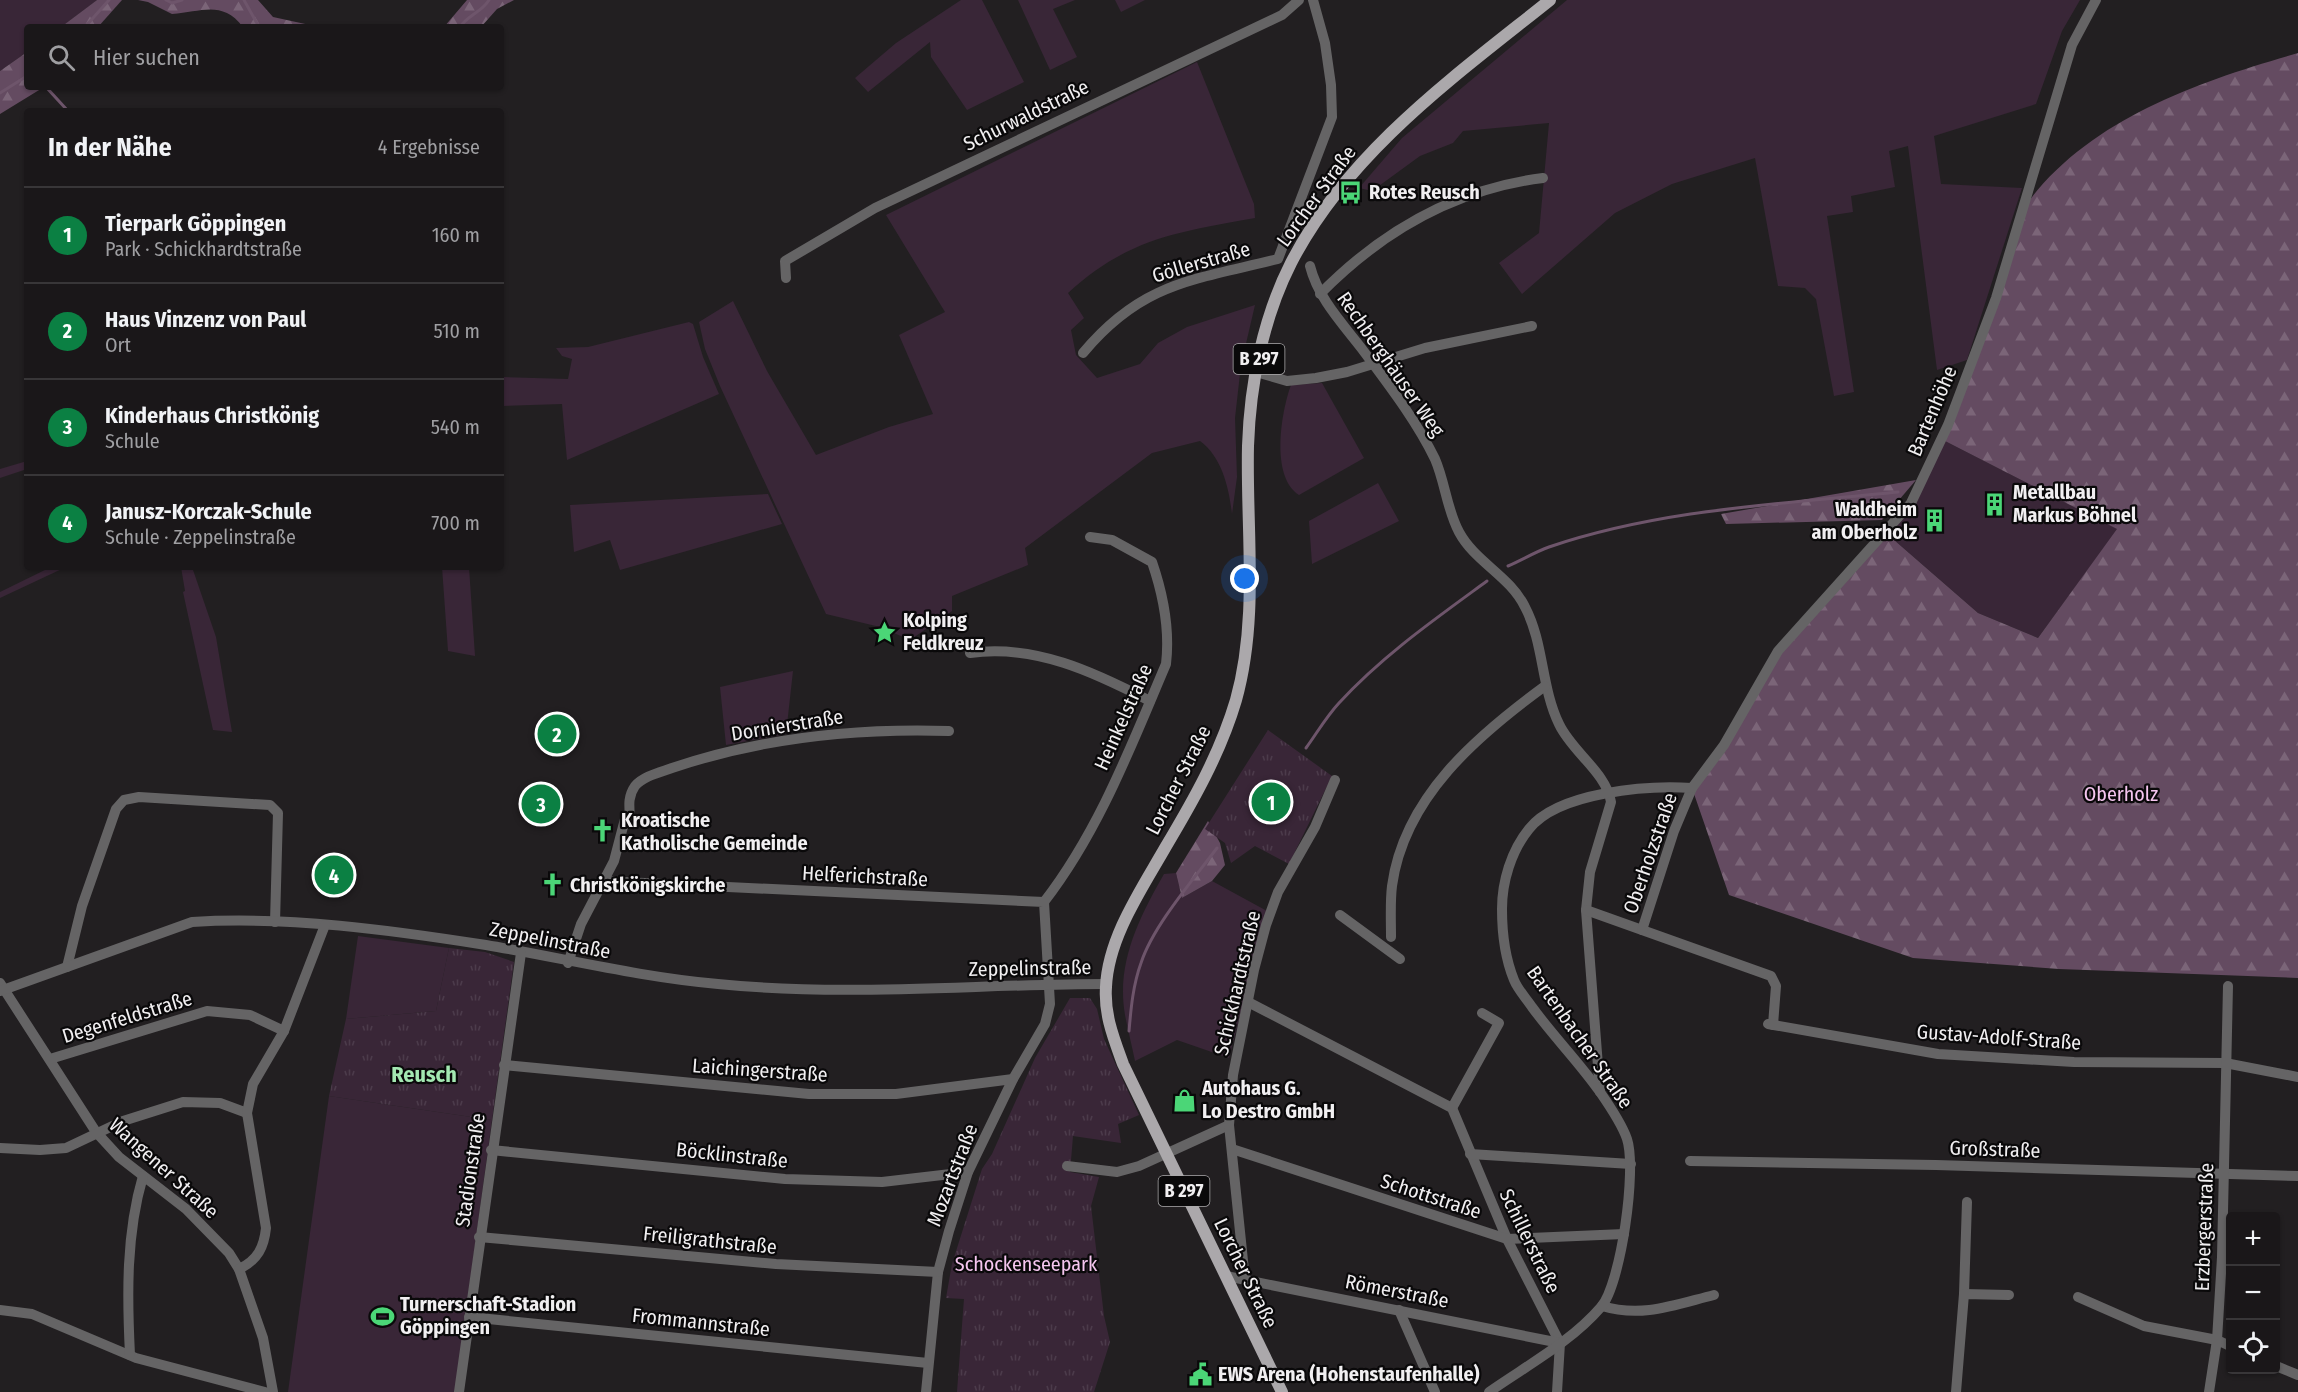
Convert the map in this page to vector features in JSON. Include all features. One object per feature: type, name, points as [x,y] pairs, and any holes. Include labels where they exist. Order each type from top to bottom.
[{"type":"main road","name":"Lorcher Straße","points":[[1282,1392],[1116,1046],[1110,1028],[1106,984],[1117,940],[1131,908],[1206,776],[1230,722],[1239,689],[1247,638],[1250,586],[1248,447],[1256,372],[1281,285],[1301,246],[1340,189],[1377,146],[1408,117],[1550,0]]},
{"type":"street","name":"Schurwaldstraße","points":[[786,278],[785,261],[856,218],[1085,106],[1282,15],[1299,0]]},
{"type":"street","name":"Göllerstraße","points":[[1083,353],[1118,316],[1151,294],[1183,282],[1278,259],[1332,117],[1331,85],[1325,43],[1313,0]]},
{"type":"street","name":"Bartenhöhe","points":[[1696,784],[1724,745],[1778,651],[1911,502],[1948,425],[1996,298],[2072,45],[2096,0]]},
{"type":"street","points":[[1320,294],[1378,242],[1420,215],[1492,186],[1543,178]]},
{"type":"street","name":"Rechberghäuser Weg","points":[[1310,266],[1320,294],[1372,363],[1435,460],[1460,533],[1507,580],[1525,607],[1537,638],[1545,686],[1554,714],[1567,741],[1596,772],[1609,792]]},
{"type":"street","points":[[1256,372],[1287,381],[1347,372],[1425,348],[1532,326]]},
{"type":"street","name":"Heinkelstraße","points":[[1044,902],[1065,876],[1101,812],[1166,664],[1168,645],[1160,585],[1154,566],[1144,557],[1112,540],[1090,537]]},
{"type":"street","points":[[969,653],[1002,651],[1051,658],[1098,674],[1150,701]]},
{"type":"street","points":[[1391,937],[1392,887],[1398,860],[1427,798],[1461,756],[1491,726],[1545,686]]},
{"type":"street","name":"Dornierstraße","points":[[603,881],[614,861],[625,819],[630,817],[629,798],[636,784],[649,777],[708,756],[771,743],[840,733],[949,731]]},
{"type":"street","name":"Schickhardtstraße","points":[[1245,1280],[1229,1125],[1233,1075],[1254,970],[1278,892],[1315,827],[1335,780]]},
{"type":"street","name":"Bartenbacher Straße","points":[[1602,1306],[1624,1234],[1631,1164],[1627,1138],[1600,1092],[1515,982],[1506,954],[1502,926],[1502,889],[1512,858],[1529,827],[1560,806],[1609,792],[1696,784]]},
{"type":"street","name":"Oberholzstraße","points":[[1642,930],[1674,831],[1696,784]]},
{"type":"street","points":[[1600,1092],[1586,910],[1590,872],[1611,802],[1609,792]]},
{"type":"street","points":[[67,967],[82,906],[116,809],[124,800],[139,797],[270,805],[278,813],[275,922]]},
{"type":"street","points":[[568,963],[581,924],[603,881]]},
{"type":"street","name":"Helferichstraße","points":[[603,881],[1044,902]]},
{"type":"street","points":[[1044,902],[1049,983]]},
{"type":"street","name":"Gustav-Adolf-Straße","points":[[1586,910],[1771,975],[1776,986],[1771,1024],[1938,1054],[2074,1062],[2225,1063]]},
{"type":"street","points":[[1340,915],[1400,959]]},
{"type":"street","name":"Zeppelinstraße","points":[[2,988],[192,922],[275,922],[325,925],[488,946],[568,963],[719,984],[806,990],[1049,983],[1106,984]]},
{"type":"street","points":[[239,1269],[252,1263],[264,1245],[266,1228],[247,1113],[253,1084],[284,1031],[325,925]]},
{"type":"street","name":"Stadionstraße","points":[[459,1392],[491,1150],[521,953]]},
{"type":"street","name":"Mozartstraße","points":[[926,1392],[938,1272],[968,1172],[1013,1079],[1045,1024],[1050,1004],[1049,983]]},
{"type":"street","name":"Erzbergerstraße","points":[[2208,1392],[2217,1340],[2224,1175],[2228,986]]},
{"type":"street","name":"Wangener Straße","points":[[2,988],[96,1132],[119,1157],[186,1209],[229,1253],[239,1269],[263,1338],[273,1392]]},
{"type":"street","points":[[1248,1002],[1452,1108],[1499,1023],[1482,1013]]},
{"type":"street","name":"Degenfeldstraße","points":[[50,1059],[207,1011],[250,1015],[284,1031]]},
{"type":"street","points":[[2225,1063],[2298,1077]]},
{"type":"street","name":"Laichingerstraße","points":[[504,1065],[810,1094],[896,1094],[1013,1079]]},
{"type":"street","points":[[0,1148],[40,1150],[66,1148],[96,1132],[183,1102],[220,1103],[247,1113]]},
{"type":"street","name":"Schillerstraße","points":[[1452,1108],[1507,1239],[1560,1343]]},
{"type":"street","points":[[1067,1166],[1117,1172],[1167,1154],[1229,1125]]},
{"type":"street","name":"Schottstraße","points":[[1232,1149],[1507,1239],[1624,1234]]},
{"type":"street","name":"Böcklinstraße","points":[[491,1150],[785,1179],[882,1182],[968,1172]]},
{"type":"street","points":[[1470,1154],[1631,1164]]},
{"type":"street","name":"Großstraße","points":[[1690,1161],[1914,1164],[2298,1176]]},
{"type":"street","points":[[130,1355],[128,1278],[136,1201],[143,1176]]},
{"type":"street","points":[[1956,1392],[1964,1294],[1967,1202]]},
{"type":"street","name":"Freiligrathstraße","points":[[479,1237],[776,1264],[938,1272]]},
{"type":"street","name":"Römerstraße","points":[[1226,1276],[1560,1343]]},
{"type":"street","points":[[1964,1294],[2009,1295]]},
{"type":"street","points":[[1489,1392],[1560,1343],[1602,1306],[1623,1312],[1642,1312],[1714,1295]]},
{"type":"street","points":[[2078,1297],[2156,1330],[2217,1340],[2226,1344]]},
{"type":"street","points":[[0,1310],[32,1314],[130,1355],[265,1392]]},
{"type":"street","points":[[1399,1310],[1435,1392]]},
{"type":"street","name":"Frommannstraße","points":[[469,1317],[928,1363]]},
{"type":"street","points":[[1557,1392],[1560,1343]]},
{"type":"street","points":[[2280,1368],[2298,1376]]},
{"type":"green space","points":[[0,0],[97,0],[65,24],[24,24],[24,54],[0,71]]},
{"type":"green space","points":[[97,0],[122,0],[101,24],[65,24]]},
{"type":"green space","points":[[138,0],[258,0],[273,17],[305,24],[240,24],[227,13],[219,10],[172,14],[148,2]]},
{"type":"green space","points":[[467,0],[514,0],[497,9],[484,24],[447,24]]},
{"type":"green space","points":[[961,0],[982,0],[1024,82],[967,110],[931,57],[930,42],[868,92],[855,78],[896,43]]},
{"type":"green space","points":[[1018,0],[1075,0],[1053,9],[1077,57],[1050,70]]},
{"type":"green space","points":[[1115,0],[1145,0],[1121,12]]},
{"type":"green space","points":[[1567,0],[2080,0],[2062,31],[2036,104],[1934,136],[1941,184],[2022,188],[1967,360],[1937,370],[1908,146],[1889,151],[1895,187],[1851,196],[1853,212],[1827,216],[1854,392],[1834,396],[1816,299],[1805,288],[1778,286],[1755,158],[1672,184],[1615,213],[1522,294],[1499,263],[1539,233],[1549,123],[1463,131],[1453,143],[1420,156],[1372,191],[1359,188],[1402,138]]},
{"type":"green space","name":"Oberholz","points":[[2298,53],[2298,978],[2059,969],[1913,958],[1729,895],[1692,788],[1778,651],[1886,533],[1978,613],[2038,638],[2117,529],[1945,441],[2015,227],[2026,205],[2051,175],[2113,126],[2148,107],[2223,76]]},
{"type":"green space","points":[[24,54],[24,90],[39,90],[0,114],[0,71]]},
{"type":"green space","points":[[1197,62],[1254,204],[1255,218],[1178,233],[1155,240],[1112,260],[1068,293],[1084,318],[1071,330],[1076,355],[1097,378],[1140,364],[1158,343],[1187,327],[1255,305],[1241,365],[1235,418],[1237,477],[1232,514],[1229,494],[1219,464],[1214,455],[1200,441],[1152,453],[1025,548],[1028,565],[952,596],[952,611],[910,640],[880,627],[826,614],[720,386],[705,349],[699,322],[733,301],[767,371],[816,455],[889,427],[933,414],[899,335],[945,312],[886,215]]},
{"type":"green space","points":[[689,322],[693,324],[703,357],[719,394],[567,460],[562,404],[504,406],[504,377],[568,379],[572,359],[562,356],[556,348],[588,347]]},
{"type":"green space","points":[[1322,383],[1364,458],[1299,495],[1290,486],[1284,474],[1281,459],[1281,427],[1284,411],[1291,385]]},
{"type":"green space","points":[[1945,441],[2118,529],[2038,638],[1978,613],[1886,533]]},
{"type":"green space","points":[[24,462],[24,470],[0,478],[0,469]]},
{"type":"green space","points":[[1916,480],[1882,520],[1726,524],[1721,514]]},
{"type":"green space","points":[[1378,483],[1399,521],[1312,564],[1309,521]]},
{"type":"green space","points":[[768,494],[782,524],[620,570],[610,540],[574,552],[570,505]]},
{"type":"green space","points":[[45,570],[60,570],[0,598],[0,592]]},
{"type":"green space","points":[[182,570],[193,570],[216,637],[232,732],[213,730],[183,592],[185,591]]},
{"type":"green space","points":[[442,570],[469,570],[475,656],[448,651]]},
{"type":"green space","points":[[793,671],[786,734],[726,745],[720,687]]},
{"type":"green space","points":[[1268,730],[1332,776],[1289,864],[1255,846],[1231,863],[1225,843],[1205,829]]},
{"type":"green space","points":[[1208,821],[1220,843],[1225,865],[1212,881],[1182,898],[1176,873]]},
{"type":"green space","points":[[1176,873],[1182,898],[1212,881],[1267,911],[1229,1058],[1177,1040],[1135,1061],[1123,996],[1127,959],[1138,924],[1164,874]]},
{"type":"green space","points":[[358,936],[449,948],[436,1011],[346,1019]]},
{"type":"green space","points":[[449,948],[485,952],[514,962],[492,1120],[329,1096],[346,1019],[436,1011]]},
{"type":"green space","name":"Schockenseepark","points":[[1070,998],[1090,998],[1097,1009],[1104,1039],[1139,1115],[1118,1124],[1121,1143],[1073,1136],[1070,1172],[1099,1177],[1091,1206],[1104,1316],[1110,1342],[1094,1392],[957,1392],[964,1299],[946,1298],[952,1264],[982,1169],[992,1154],[1035,1058]]},
{"type":"green space","points":[[329,1096],[492,1120],[455,1392],[288,1392]]},
{"type":"waterway","points":[[88,24],[109,0]]},
{"type":"waterway","points":[[166,0],[172,3],[182,0]]},
{"type":"waterway","points":[[244,0],[257,24]]},
{"type":"waterway","points":[[463,24],[483,8],[489,0]]},
{"type":"waterway","points":[[0,93],[24,78]]},
{"type":"waterway","points":[[49,90],[65,108]]},
{"type":"waterway","points":[[1508,566],[1549,547],[1634,524],[1722,510],[1898,492]]},
{"type":"waterway","points":[[1306,748],[1334,708],[1373,669],[1487,581]]},
{"type":"waterway","points":[[1129,1031],[1136,980],[1147,949],[1174,904],[1217,848]]},
{"type":"place","name":"Rotes Reusch","points":[[1351,192]]},
{"type":"place","name":"Metallbau Markus Böhnel","points":[[1995,504]]},
{"type":"place","name":"Waldheim am Oberholz","points":[[1935,521]]},
{"type":"place","name":"Kolping Feldkreuz","points":[[885,632]]},
{"type":"place","name":"Haus Vinzenz von Paul","points":[[557,734]]},
{"type":"place","name":"Tierpark Göppingen","points":[[1271,802]]},
{"type":"place","name":"Kinderhaus Christkönig","points":[[541,804]]},
{"type":"place","name":"Kroatische Katholische Gemeinde","points":[[603,831]]},
{"type":"place","name":"Janusz-Korczak-Schule","points":[[334,875]]},
{"type":"place","name":"Christkönigskirche","points":[[552,885]]},
{"type":"place","name":"Autohaus G. Lo Destro GmbH","points":[[1184,1100]]},
{"type":"place","name":"Turnerschaft-Stadion Göppingen","points":[[382,1316]]},
{"type":"place","name":"EWS Arena (Hohenstaufenhalle)","points":[[1200,1374]]},
{"type":"district","name":"Reusch","points":[[424,1074]]}]
